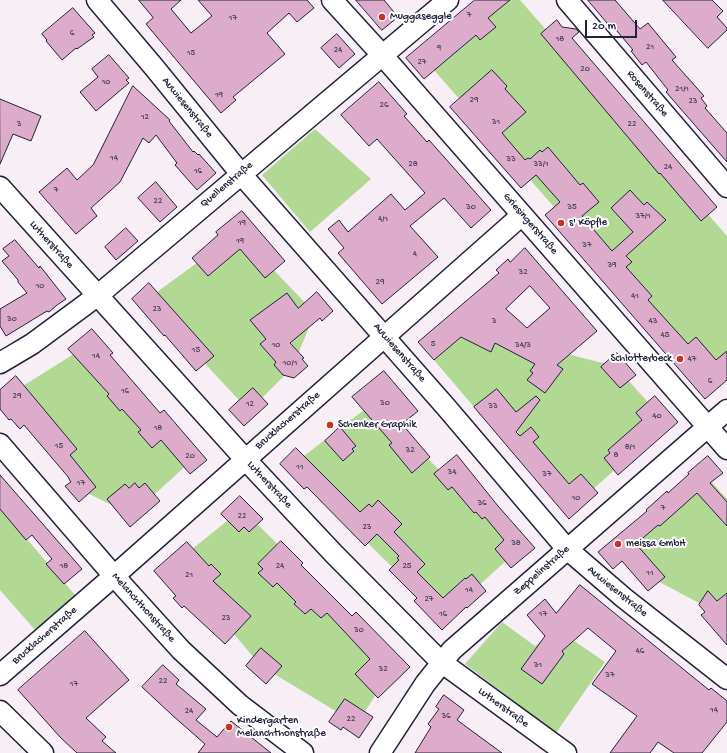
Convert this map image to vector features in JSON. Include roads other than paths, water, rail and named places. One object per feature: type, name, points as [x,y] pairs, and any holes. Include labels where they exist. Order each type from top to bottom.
[{"type":"street","name":"Auwiesenstraße","points":[[97,0],[153,66],[240,174],[384,336],[567,549],[624,598],[727,679]]},
{"type":"street","name":"Griesingerstraße","points":[[332,0],[383,56],[727,449]]},
{"type":"street","name":"Quellenstraße","points":[[0,363],[32,344],[97,296],[448,0]]},
{"type":"street","name":"Rosenstraße","points":[[567,0],[727,187]]},
{"type":"street","name":"Lutherstraße","points":[[0,187],[245,459],[334,554],[441,662],[566,753]]},
{"type":"street","name":"Brucklacherstraße","points":[[0,675],[522,215]]},
{"type":"street","name":"Zeppelinstraße","points":[[380,753],[441,662],[567,549],[727,410]]},
{"type":"street","name":"Melanchthonstraße","points":[[0,444],[114,576],[181,650],[240,705],[303,753]]},
{"type":"street","points":[[0,711],[43,753]]},
{"type":"place","name":"Muggaseggle","points":[[382,17]]},
{"type":"place","name":"s' Köpfle","points":[[561,223]]},
{"type":"place","name":"Schlotterbeck","points":[[680,359]]},
{"type":"place","name":"Schenker Graphik","points":[[330,425]]},
{"type":"place","name":"meissa GmbH","points":[[618,544]]},
{"type":"place","name":"Kindergarten Melanchthonstraße","points":[[229,727]]}]
